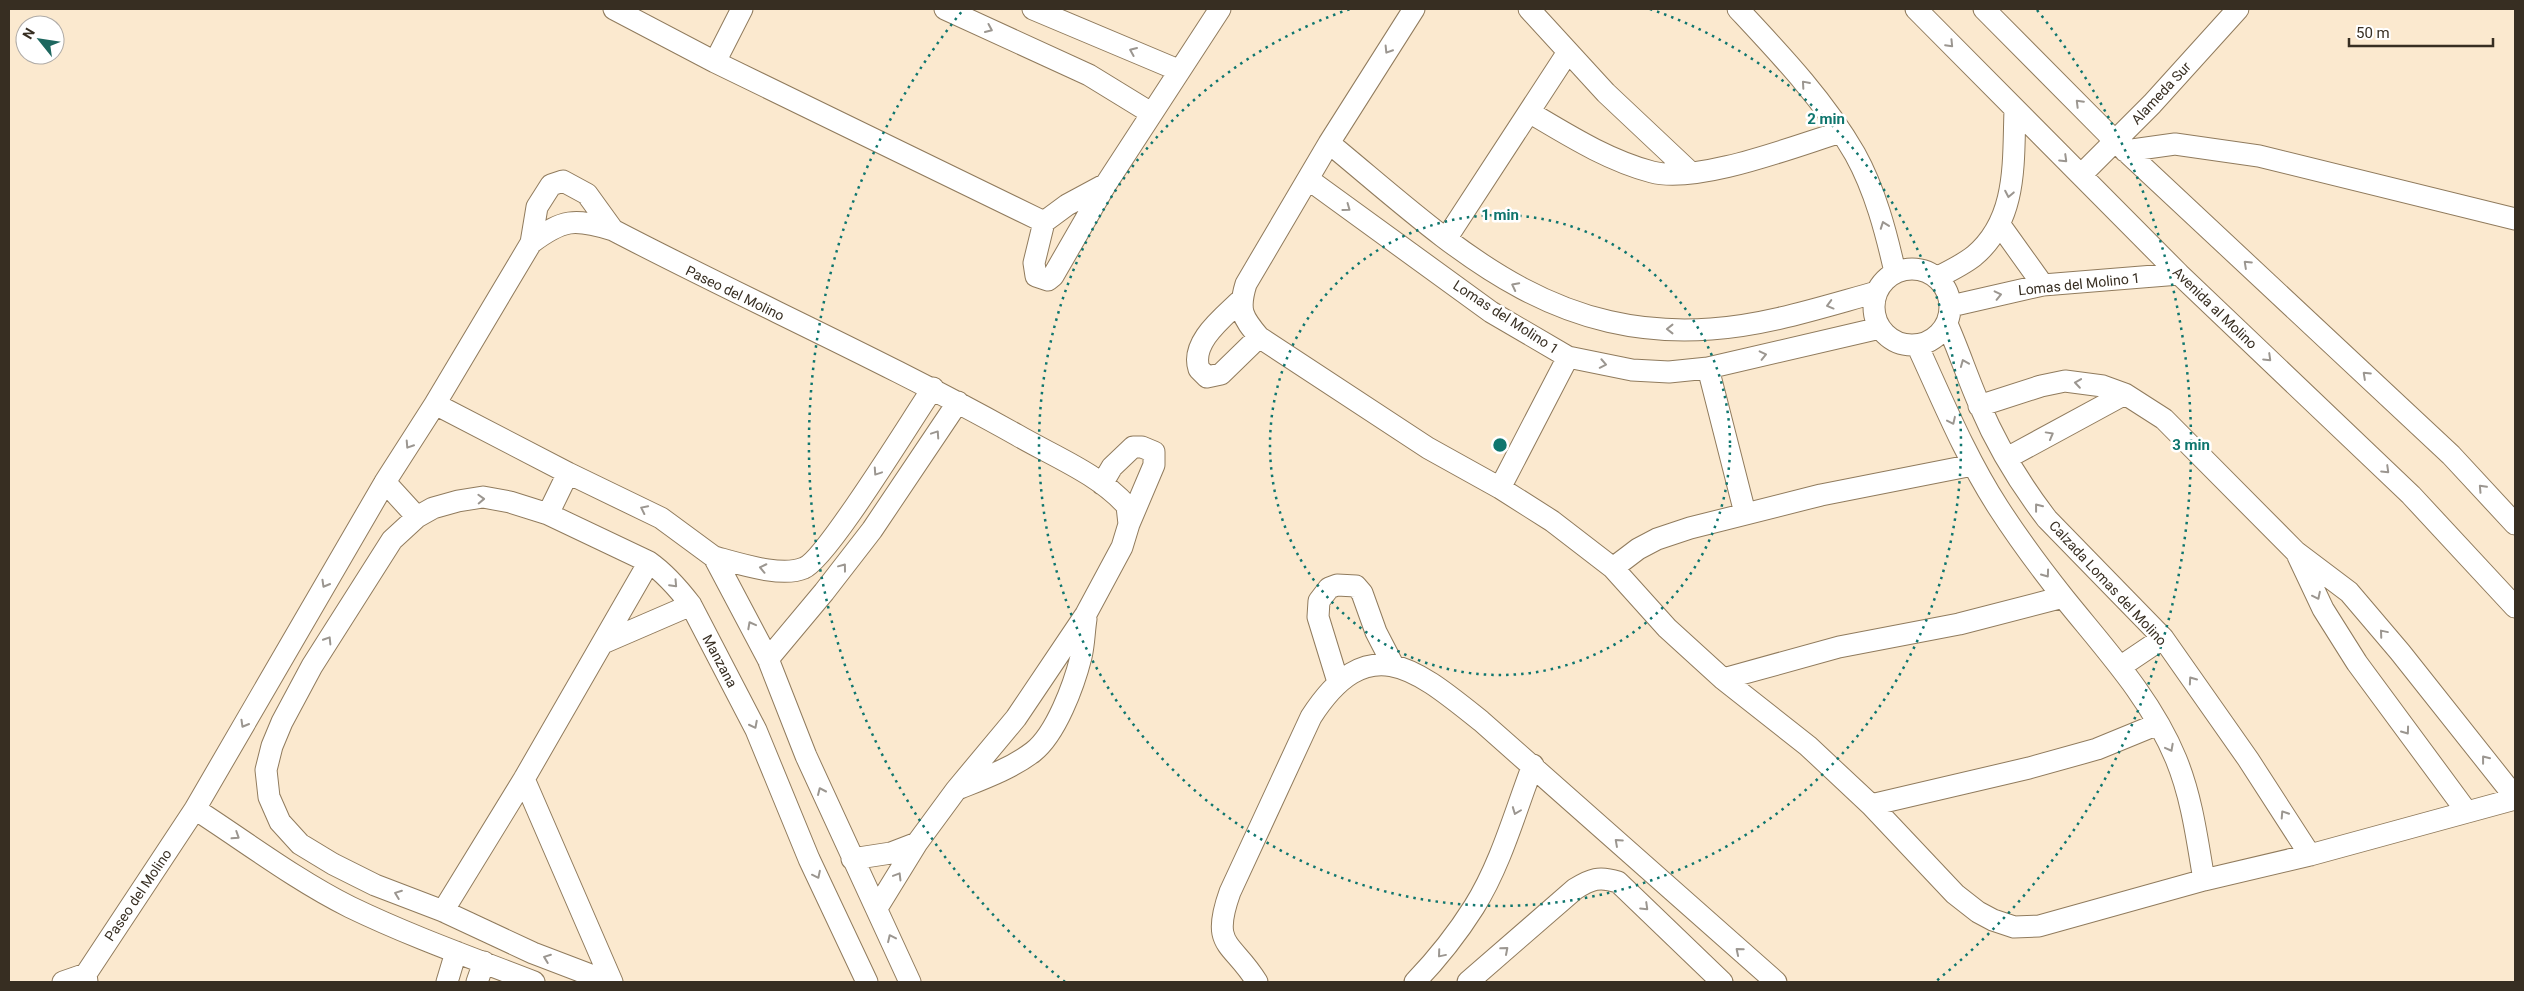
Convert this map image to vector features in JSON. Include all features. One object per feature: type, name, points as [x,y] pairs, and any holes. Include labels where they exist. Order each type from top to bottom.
[{"type":"street","points":[[614,9],[715,62],[1044,222]]},
{"type":"street","points":[[715,62],[742,9]]},
{"type":"street","points":[[945,9],[1089,76],[1151,113]]},
{"type":"street","points":[[1106,184],[1067,205],[1044,222],[1034,271],[1036,276],[1048,280],[1053,276],[1106,184],[1178,70],[1220,9]]},
{"type":"street","points":[[1414,9],[1329,143],[1246,284],[1241,300],[1243,318],[1259,337],[1428,448],[1500,488],[1552,521],[1613,568],[1667,628],[1723,678],[1808,746],[1870,805],[1955,894],[1978,912],[2014,927],[2039,926],[2204,880],[2310,855],[2515,798],[2400,652],[2349,592],[2296,552],[2164,419],[2125,394],[2102,386],[2065,381],[2041,386],[1979,406]]},
{"type":"street","points":[[1529,9],[1606,93],[1691,173]]},
{"type":"street","points":[[1738,9],[1809,88],[1855,155],[1887,234],[1895,272]]},
{"type":"street","name":"Avenida al Molino","points":[[1916,9],[2179,274],[2411,495],[2515,607]]},
{"type":"street","points":[[1984,9],[2120,146],[2451,455],[2515,524]]},
{"type":"street","name":"Alameda Sur","points":[[2081,175],[2120,146],[2238,9]]},
{"type":"street","points":[[1044,11],[1178,70]]},
{"type":"street","points":[[1446,239],[1568,52]]},
{"type":"street","points":[[1938,278],[1973,256],[2000,225],[2011,189],[2015,110]]},
{"type":"street","points":[[1529,112],[1599,153],[1654,172],[1691,173],[1720,168],[1841,132]]},
{"type":"street","points":[[1329,143],[1446,239],[1499,277],[1552,304],[1614,324],[1662,329],[1711,329],[1770,321],[1877,292]]},
{"type":"street","points":[[2120,146],[2175,144],[2259,156],[2515,219]]},
{"type":"street","name":"Lomas del Molino 1","points":[[1308,179],[1491,312],[1568,357],[1632,370],[1669,372],[1708,368],[1880,328]]},
{"type":"street","points":[[530,243],[537,207],[551,184],[563,181],[587,194],[613,230]]},
{"type":"street","name":"Paseo del Molino","points":[[86,978],[195,809],[385,482],[435,404],[530,243],[553,226],[568,222],[587,222],[613,230],[809,329],[933,388],[1102,484],[1127,506],[1129,524]]},
{"type":"street","points":[[2000,225],[2044,285]]},
{"type":"street","points":[[1918,268],[1938,278],[1949,295],[1949,315],[1935,338],[1917,345],[1902,344],[1890,338],[1880,328],[1875,316],[1874,304],[1877,292],[1884,280],[1895,272],[1918,268]]},
{"type":"street","name":"Lomas del Molino 1","points":[[1949,315],[2044,285],[2179,274]]},
{"type":"street","points":[[1241,300],[1202,342],[1198,354],[1199,370],[1207,377],[1220,374],[1259,337]]},
{"type":"street","name":"Calzada Lomas del Molino","points":[[1949,315],[1979,406],[2031,498],[2047,519],[2163,638],[2248,759],[2310,855]]},
{"type":"street","points":[[1917,345],[1973,464],[1998,507],[2063,597],[2136,688],[2158,724],[2175,758],[2189,796],[2204,880]]},
{"type":"street","points":[[1500,488],[1568,357]]},
{"type":"street","points":[[1708,368],[1745,513]]},
{"type":"street","points":[[714,558],[771,570],[790,572],[805,568],[830,542],[933,388]]},
{"type":"street","points":[[2007,458],[2125,394]]},
{"type":"street","points":[[768,659],[824,592],[872,530],[958,402]]},
{"type":"street","points":[[435,404],[568,473],[661,518],[714,558],[768,659],[806,756],[910,982]]},
{"type":"street","points":[[877,908],[917,843],[956,790],[1016,718],[1086,614],[1122,547],[1129,524],[1152,471],[1156,459],[1154,452],[1142,447],[1134,447],[1112,467],[1102,484]]},
{"type":"street","points":[[1613,568],[1638,549],[1657,539],[1745,513],[1821,494],[1973,464]]},
{"type":"street","points":[[548,514],[568,473]]},
{"type":"street","points":[[385,482],[425,512],[392,540],[312,666],[282,722],[272,746],[266,770],[269,797],[280,822],[300,844],[332,864],[375,884],[443,911],[533,953],[570,975],[610,982]]},
{"type":"street","name":"Manzana","points":[[425,512],[483,497],[510,502],[548,514],[649,562],[662,571],[691,605],[756,730],[775,771],[809,859],[867,982]]},
{"type":"street","points":[[2296,552],[2323,609],[2357,663],[2466,812]]},
{"type":"street","points":[[443,911],[524,779],[649,562]]},
{"type":"street","points":[[805,568],[824,592]]},
{"type":"street","points":[[1338,682],[1318,617],[1319,601],[1328,588],[1337,585],[1356,586],[1362,593],[1376,632],[1394,664]]},
{"type":"street","points":[[1723,678],[1839,647],[1959,624],[2063,597]]},
{"type":"street","points":[[602,644],[691,605]]},
{"type":"street","points":[[956,790],[1010,766],[1034,751],[1052,729],[1069,694],[1081,656],[1086,614]]},
{"type":"street","points":[[2120,667],[2163,638]]},
{"type":"street","points":[[286,650],[312,666]]},
{"type":"street","points":[[1257,982],[1227,946],[1221,932],[1222,914],[1230,892],[1311,717],[1325,696],[1338,682],[1361,670],[1374,666],[1394,664],[1414,672],[1435,684],[1533,765],[1711,926],[1776,982]]},
{"type":"street","points":[[1870,805],[2029,768],[2097,749],[2158,724]]},
{"type":"street","points":[[775,771],[806,756]]},
{"type":"street","points":[[1415,982],[1444,951],[1475,906],[1496,863],[1533,765]]},
{"type":"street","points":[[524,779],[610,982]]},
{"type":"street","points":[[195,809],[317,889],[350,907],[456,952],[534,982]]},
{"type":"street","points":[[852,859],[891,853],[917,843]]},
{"type":"street","points":[[317,889],[332,864]]},
{"type":"street","points":[[1468,982],[1575,889],[1592,878],[1604,877],[1618,882],[1722,982]]},
{"type":"street","points":[[447,982],[456,952]]},
{"type":"street","points":[[477,982],[484,962]]},
{"type":"street","points":[[63,982],[86,978]]}]
